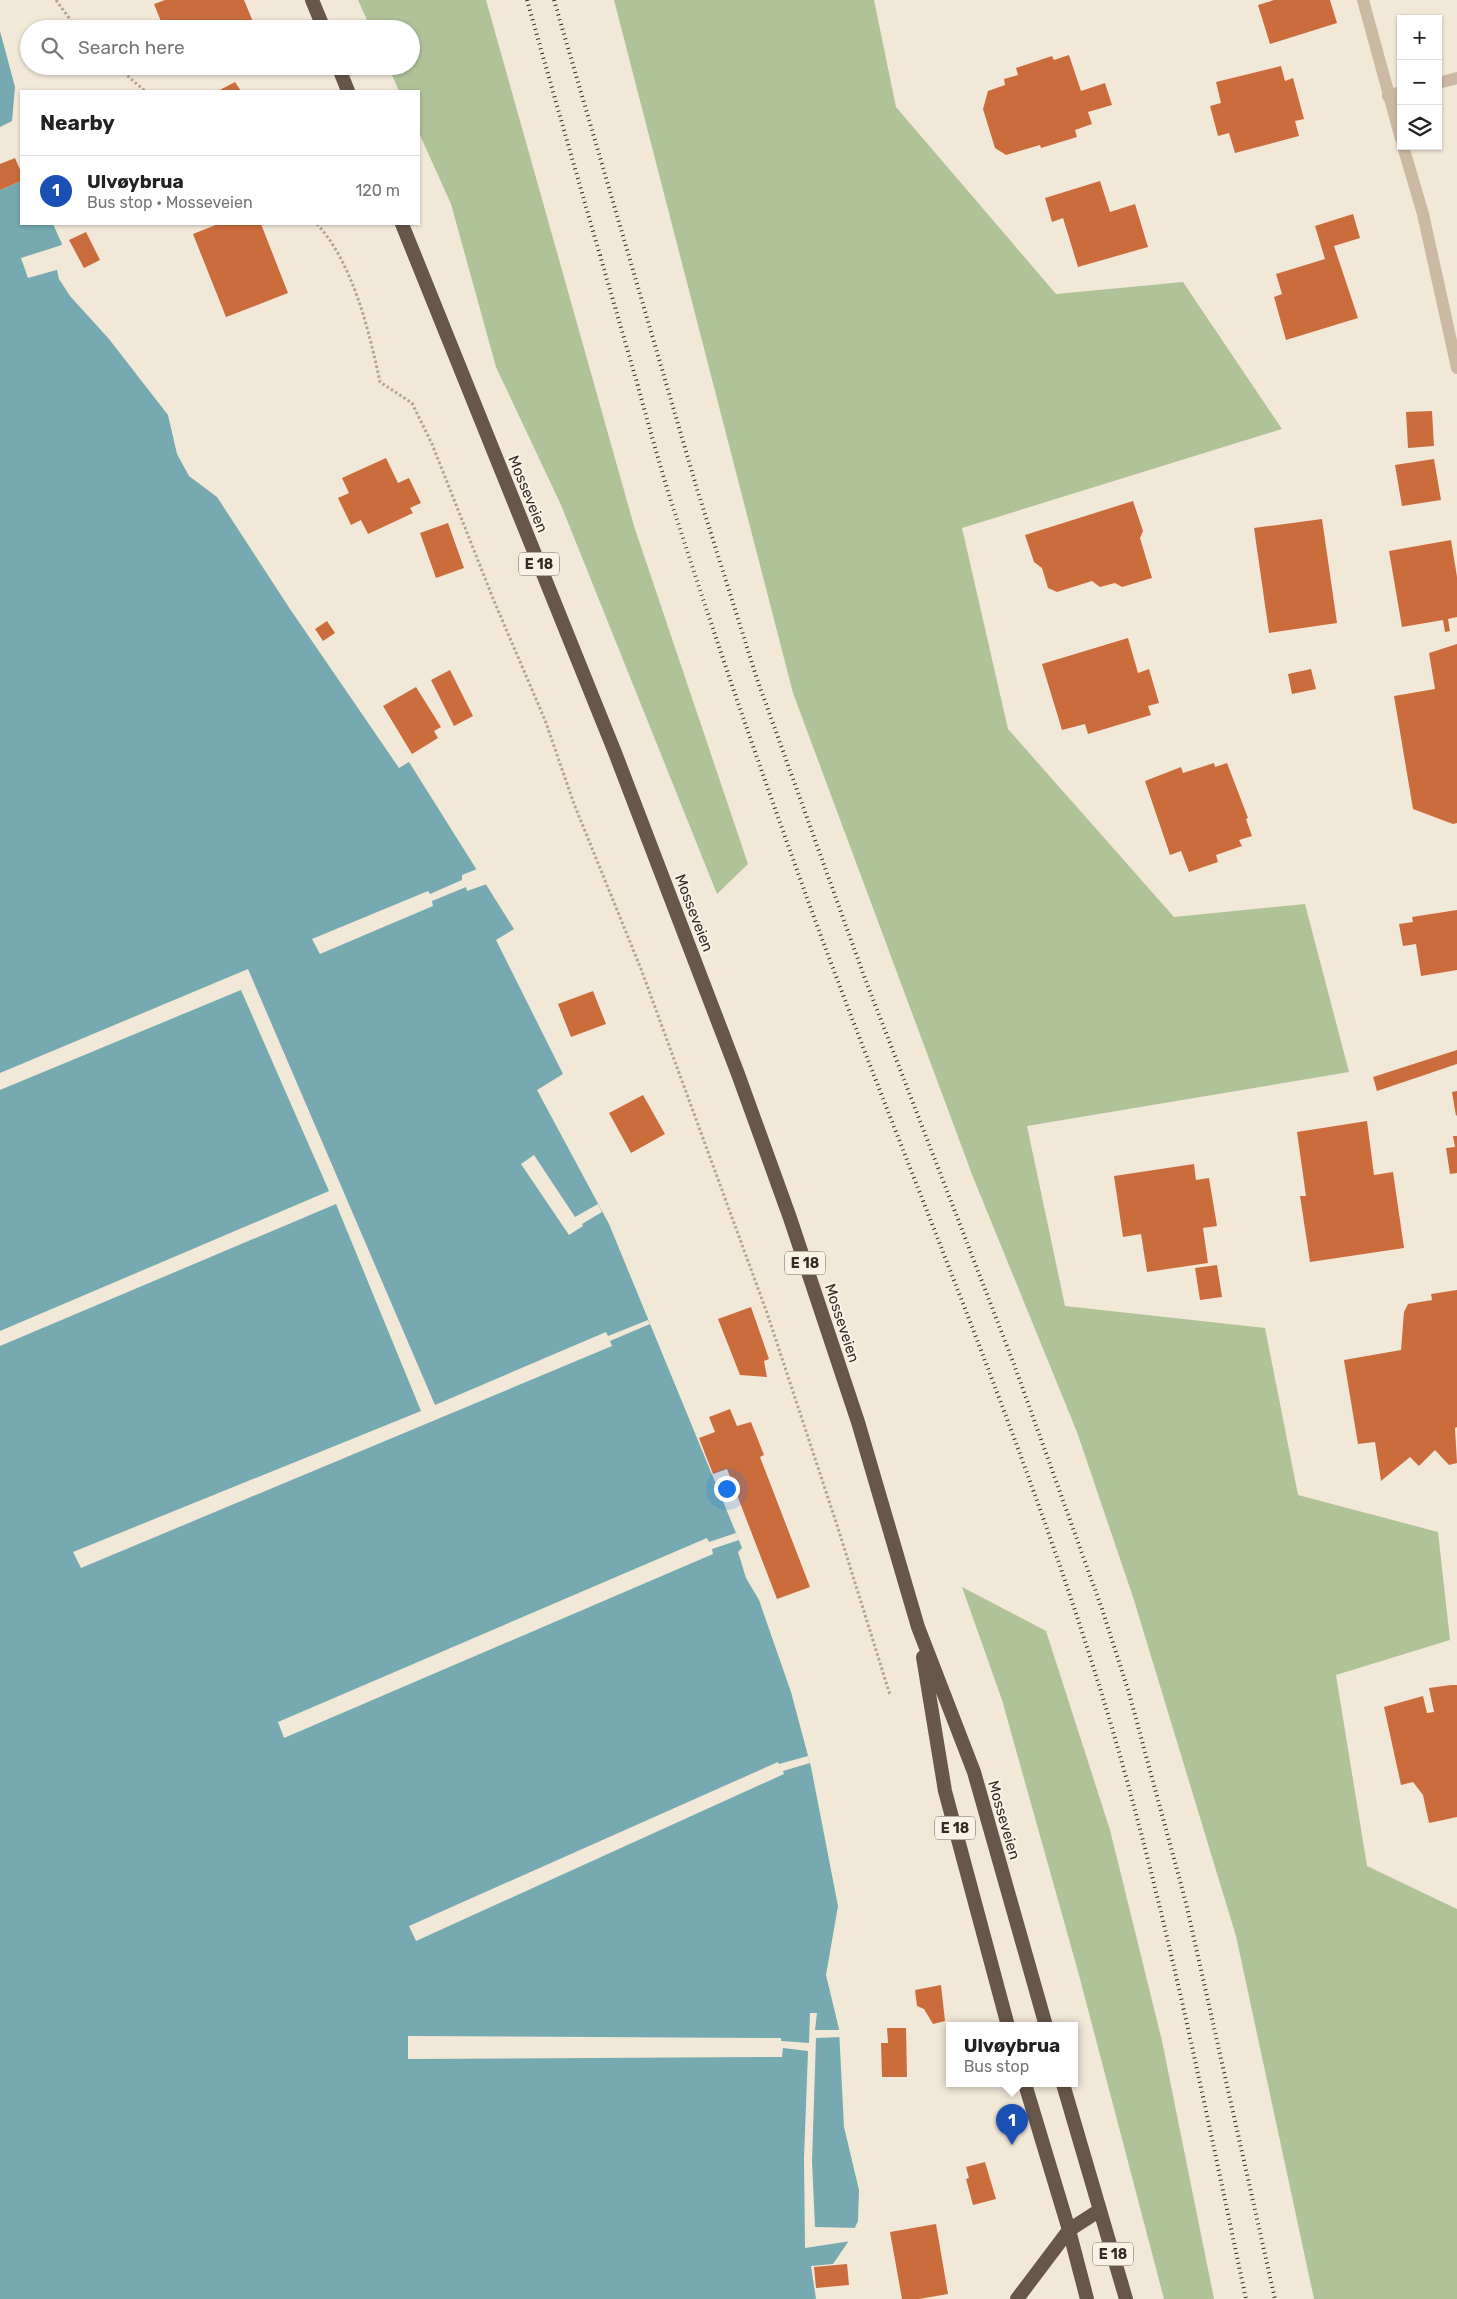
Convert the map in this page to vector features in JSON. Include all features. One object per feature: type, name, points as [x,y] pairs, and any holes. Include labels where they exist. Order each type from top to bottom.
[{"type":"highway","points":[[312,0],[320,20]]},
{"type":"highway","points":[[342,75],[348,90]]},
{"type":"highway","name":"Mosseveien","points":[[402,225],[614,750],[738,1074],[790,1218],[858,1422],[918,1627],[974,1772],[1045,2022]]},
{"type":"highway","name":"Mosseveien","points":[[918,1627],[945,1791],[1007,2022]]},
{"type":"highway","name":"E 18","points":[[1026,2087],[1069,2230],[1087,2299]]},
{"type":"highway","name":"E 18","points":[[1063,2087],[1126,2299]]},
{"type":"highway","points":[[1017,2299],[1069,2230],[1100,2210]]},
{"type":"street","points":[[1363,0],[1397,126]]},
{"type":"street","points":[[1442,82],[1457,78]]},
{"type":"street","points":[[1388,96],[1397,93]]},
{"type":"street","points":[[1404,150],[1423,214],[1457,368]]},
{"type":"path","points":[[56,0],[70,20]]},
{"type":"path","points":[[126,75],[143,90]]},
{"type":"path","points":[[318,225],[333,246],[353,288],[370,334],[380,382],[412,403],[432,444],[494,601],[544,720],[574,804],[641,969],[766,1313],[890,1695]]},
{"type":"green space","points":[[358,0],[486,0],[634,526],[748,864],[717,894],[561,505],[496,367],[451,204],[420,135],[420,90],[399,90],[392,75],[420,75],[420,20],[367,20]]},
{"type":"green space","points":[[614,0],[874,0],[896,107],[1056,294],[1183,282],[1282,429],[962,528],[1008,729],[1174,917],[1305,904],[1349,1072],[1027,1126],[1065,1306],[1265,1328],[1298,1495],[1438,1532],[1450,1640],[1336,1675],[1367,1866],[1457,1909],[1457,2299],[1314,2299],[1236,1936],[1133,1597],[1077,1432],[973,1177],[793,693]]},
{"type":"green space","points":[[962,1587],[1046,1631],[1110,1830],[1162,2041],[1214,2299],[1164,2299],[1079,1975],[1002,1700]]},
{"type":"water","points":[[0,31],[15,87],[12,121],[0,127]]},
{"type":"water","points":[[20,181],[20,225],[53,225],[62,244],[57,270],[59,279],[70,296],[109,339],[168,415],[177,454],[189,476],[217,497],[290,609],[399,768],[409,762],[514,929],[496,940],[563,1074],[537,1090],[609,1224],[736,1533],[742,1548],[738,1552],[746,1578],[759,1600],[791,1692],[811,1767],[838,1906],[826,1975],[839,2029],[844,2127],[859,2190],[858,2221],[848,2242],[833,2264],[811,2266],[816,2299],[0,2299],[0,190]]},
{"type":"pier","points":[[65,244],[60,269],[28,278],[21,258]]},
{"type":"pier","points":[[477,869],[487,884],[467,891],[466,887],[432,901],[433,906],[320,954],[312,939],[428,891],[430,894],[462,880],[462,875]]},
{"type":"pier","points":[[248,969],[435,1405],[606,1332],[608,1336],[648,1320],[650,1324],[610,1341],[612,1346],[81,1568],[73,1552],[421,1411],[336,1204],[0,1346],[0,1331],[329,1191],[241,990],[0,1090],[0,1073]]},
{"type":"pier","points":[[534,1155],[575,1217],[598,1204],[602,1212],[582,1224],[583,1226],[569,1235],[521,1164]]},
{"type":"pier","points":[[736,1533],[739,1540],[712,1549],[713,1554],[284,1738],[278,1722],[707,1538],[709,1542]]},
{"type":"pier","points":[[808,1756],[810,1763],[783,1771],[784,1774],[416,1941],[409,1926],[778,1762],[779,1764]]},
{"type":"pier","points":[[810,2013],[817,2013],[815,2030],[842,2030],[842,2037],[816,2038],[812,2161],[815,2227],[857,2228],[851,2241],[805,2248],[804,2158],[808,2051],[783,2048],[782,2057],[408,2059],[408,2036],[781,2038],[781,2041],[809,2043]]},
{"type":"building","points":[[165,0],[244,0],[252,20],[160,20],[154,4]]},
{"type":"building","points":[[1274,0],[1330,0],[1337,23],[1270,44],[1258,5]]},
{"type":"building","points":[[1069,55],[1081,91],[1105,83],[1112,105],[1088,112],[1092,124],[1075,130],[1077,137],[1041,148],[1040,145],[1006,155],[995,148],[983,109],[988,91],[1005,85],[1004,79],[1018,75],[1016,68],[1052,56],[1054,60]]},
{"type":"building","points":[[1281,66],[1285,81],[1293,78],[1304,119],[1295,121],[1299,136],[1235,153],[1229,133],[1218,136],[1210,106],[1221,103],[1216,82]]},
{"type":"building","points":[[235,82],[240,90],[220,90]]},
{"type":"building","points":[[15,158],[20,170],[20,181],[0,190],[0,164]]},
{"type":"building","points":[[1100,181],[1110,212],[1135,204],[1148,247],[1078,267],[1063,218],[1052,222],[1045,198]]},
{"type":"building","points":[[1353,214],[1360,238],[1334,246],[1358,318],[1286,340],[1274,297],[1282,294],[1276,274],[1325,259],[1315,226]]},
{"type":"building","points":[[216,225],[261,225],[288,293],[226,317],[193,234]]},
{"type":"building","points":[[86,232],[100,260],[84,268],[69,240]]},
{"type":"building","points":[[1432,411],[1434,446],[1408,448],[1406,412]]},
{"type":"building","points":[[386,458],[398,483],[409,478],[421,503],[410,508],[413,513],[368,534],[361,520],[351,525],[338,498],[349,493],[342,478]]},
{"type":"building","points":[[1434,459],[1441,500],[1402,506],[1395,465]]},
{"type":"building","points":[[1133,501],[1143,531],[1140,538],[1152,578],[1122,587],[1115,583],[1100,587],[1092,581],[1057,592],[1048,588],[1042,568],[1034,562],[1025,535]]},
{"type":"building","points":[[1322,519],[1337,623],[1269,633],[1254,528]]},
{"type":"building","points":[[448,523],[464,568],[436,578],[420,533]]},
{"type":"building","points":[[1451,540],[1457,577],[1457,617],[1448,619],[1450,631],[1445,632],[1443,620],[1402,627],[1389,551]]},
{"type":"building","points":[[327,621],[335,633],[323,641],[315,629]]},
{"type":"building","points":[[1128,638],[1138,673],[1149,669],[1159,703],[1148,706],[1151,715],[1088,734],[1085,724],[1062,730],[1042,664]]},
{"type":"building","points":[[1457,644],[1457,823],[1453,824],[1413,809],[1394,696],[1435,689],[1429,653]]},
{"type":"building","points":[[1311,669],[1316,689],[1292,694],[1288,674]]},
{"type":"building","points":[[450,670],[473,716],[454,726],[431,680]]},
{"type":"building","points":[[416,687],[441,727],[434,731],[438,738],[412,754],[383,706]]},
{"type":"building","points":[[1214,763],[1215,767],[1227,763],[1248,818],[1246,819],[1252,836],[1239,840],[1242,846],[1216,855],[1218,862],[1189,872],[1181,851],[1170,855],[1145,781],[1181,767],[1183,773]]},
{"type":"building","points":[[1457,910],[1457,970],[1421,976],[1416,944],[1403,946],[1399,924],[1413,922],[1412,917]]},
{"type":"building","points":[[593,991],[606,1024],[571,1037],[558,1004]]},
{"type":"building","points":[[1457,1050],[1457,1064],[1377,1091],[1373,1077]]},
{"type":"building","points":[[1457,1091],[1457,1115],[1456,1116],[1452,1092]]},
{"type":"building","points":[[643,1095],[665,1134],[631,1153],[609,1113]]},
{"type":"building","points":[[1367,1121],[1374,1175],[1393,1172],[1404,1248],[1310,1262],[1300,1196],[1306,1196],[1297,1132]]},
{"type":"building","points":[[1453,1136],[1457,1136],[1457,1173],[1450,1174],[1446,1148],[1455,1147]]},
{"type":"building","points":[[1194,1164],[1196,1180],[1209,1178],[1217,1226],[1203,1228],[1208,1263],[1147,1272],[1141,1234],[1123,1237],[1114,1176]]},
{"type":"building","points":[[1217,1265],[1222,1297],[1200,1300],[1195,1268]]},
{"type":"building","points":[[1457,1290],[1457,1427],[1455,1428],[1457,1463],[1449,1465],[1435,1450],[1419,1466],[1410,1457],[1381,1481],[1375,1442],[1358,1444],[1344,1360],[1401,1350],[1404,1312],[1408,1304],[1432,1300],[1431,1294]]},
{"type":"building","points":[[751,1307],[769,1359],[764,1361],[767,1377],[740,1375],[718,1319]]},
{"type":"building","points":[[730,1409],[737,1426],[751,1422],[764,1455],[760,1457],[810,1587],[777,1599],[727,1469],[713,1474],[699,1438],[715,1432],[709,1417]]},
{"type":"building","points":[[1457,1685],[1457,1817],[1429,1823],[1423,1795],[1413,1782],[1401,1785],[1384,1707],[1423,1696],[1427,1713],[1434,1712],[1429,1688]]},
{"type":"building","points":[[941,1985],[945,2021],[933,2024],[924,2009],[917,2006],[915,1990]]},
{"type":"building","points":[[887,2028],[906,2028],[907,2077],[882,2077],[881,2043],[888,2043]]},
{"type":"building","points":[[985,2162],[996,2199],[973,2205],[966,2179],[969,2178],[966,2167]]},
{"type":"building","points":[[936,2224],[948,2294],[919,2299],[902,2299],[890,2232]]},
{"type":"building","points":[[847,2264],[849,2285],[816,2288],[814,2267]]},
{"type":"railway","points":[[527,0],[665,481],[728,673],[827,952],[991,1376],[1068,1590],[1103,1698],[1145,1847],[1181,1997],[1246,2299]]},
{"type":"railway","points":[[554,0],[697,489],[757,679],[864,976],[1015,1367],[1102,1609],[1129,1693],[1186,1903],[1275,2299]]},
{"type":"place","name":"Ulvøybrua","points":[[1012,2145]]}]
